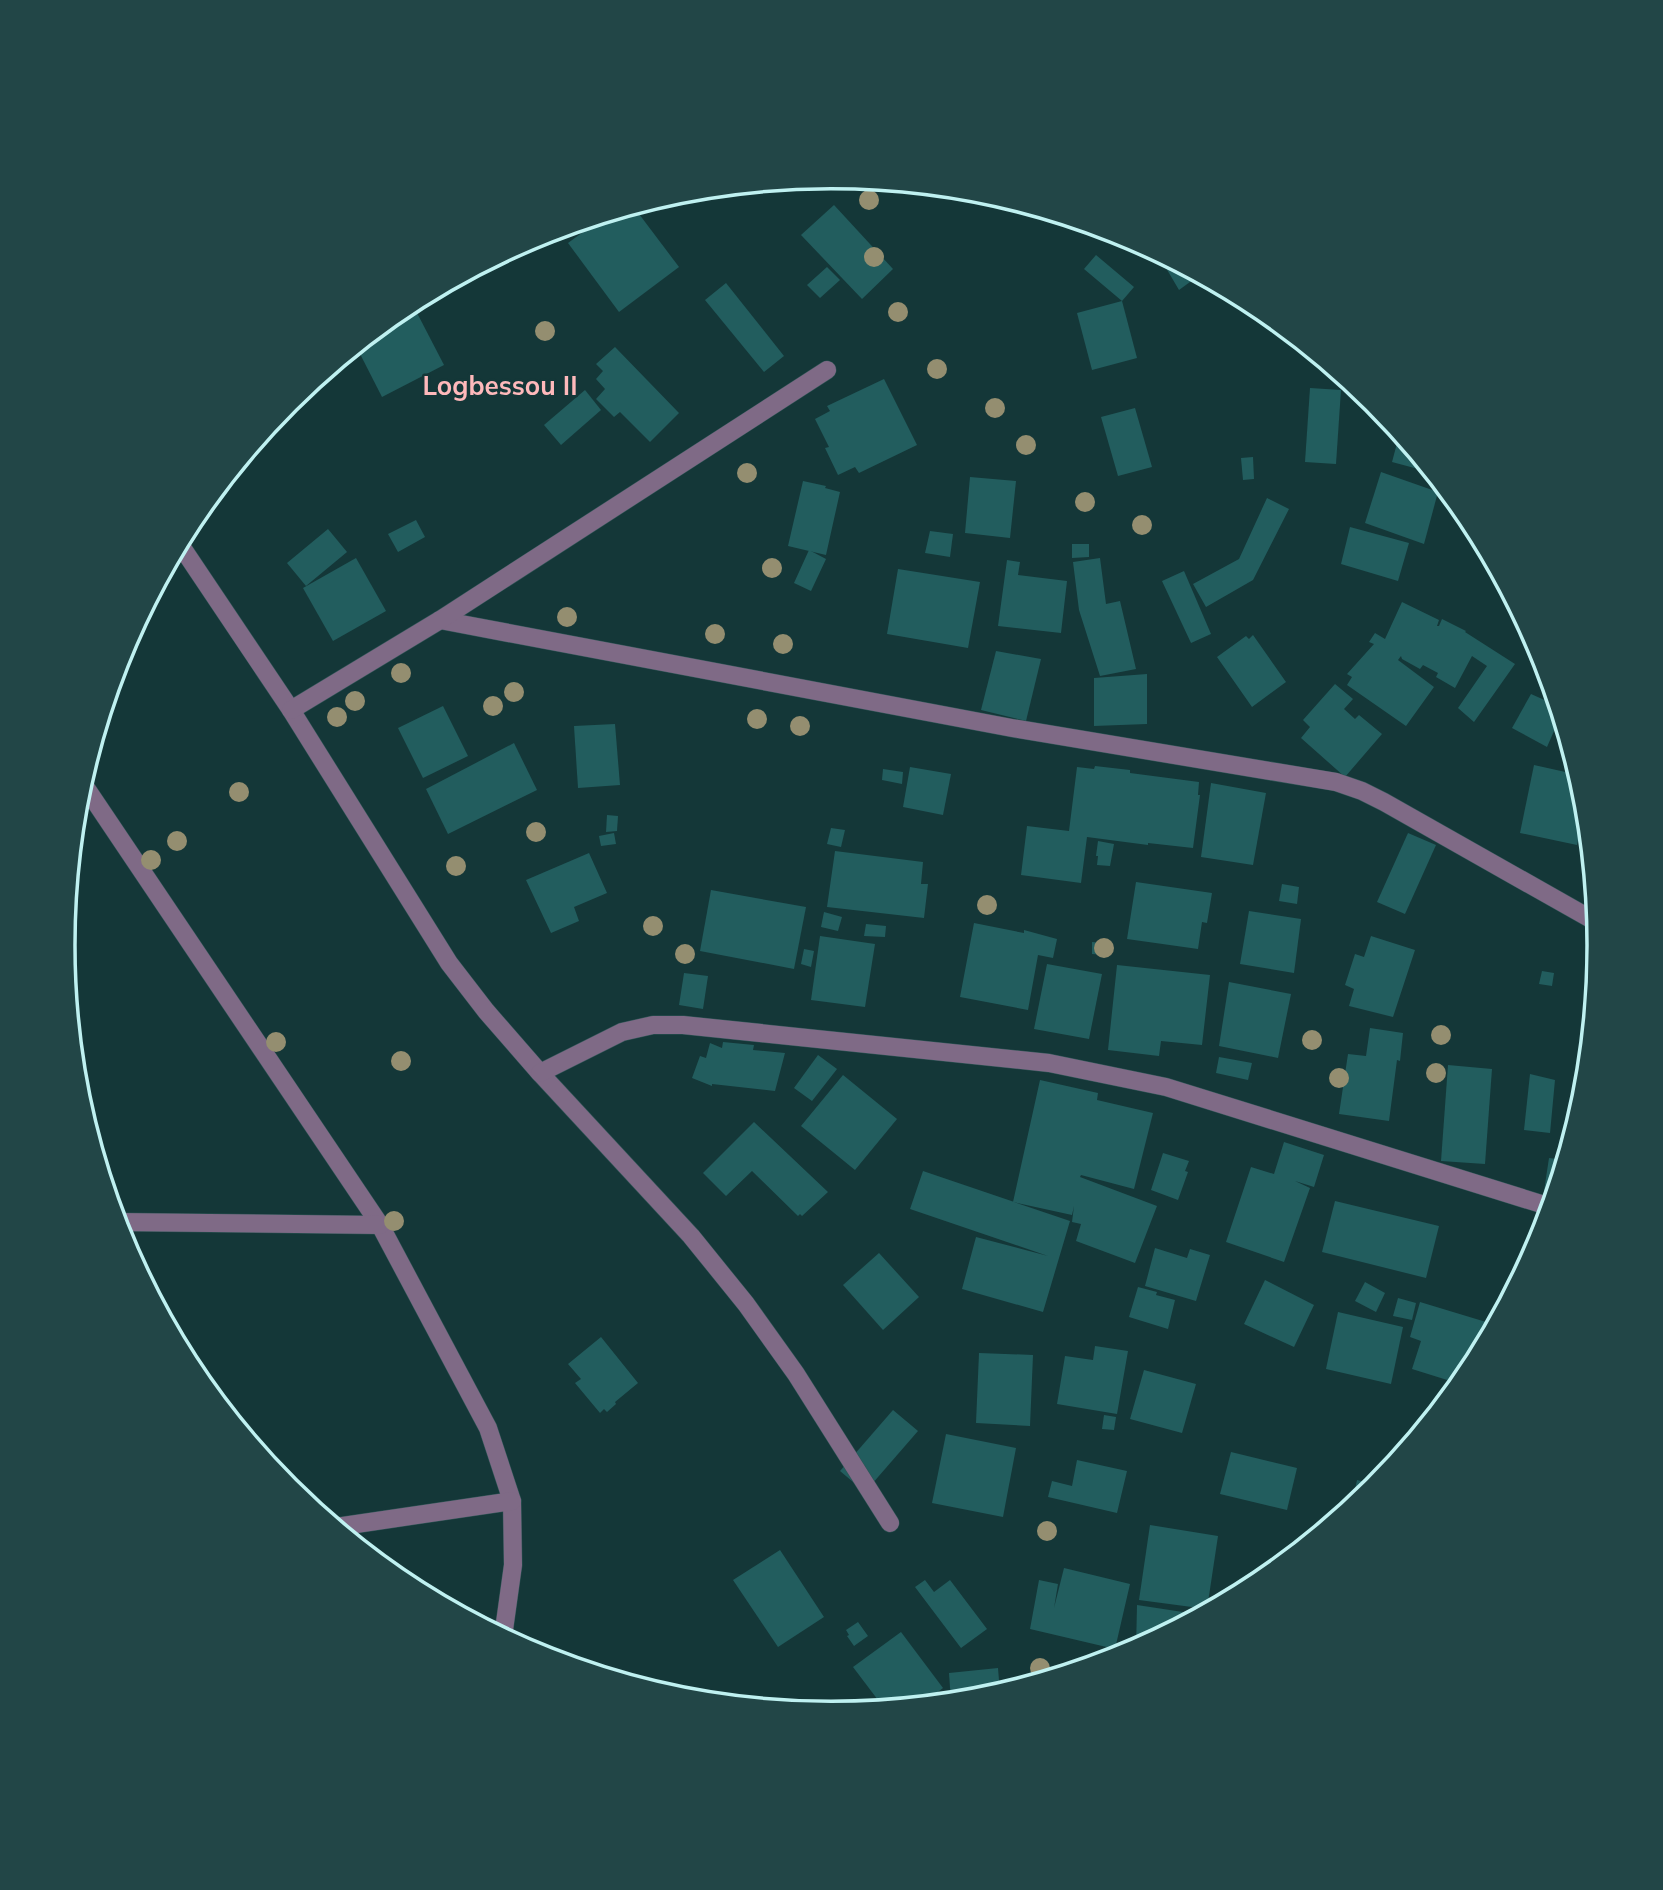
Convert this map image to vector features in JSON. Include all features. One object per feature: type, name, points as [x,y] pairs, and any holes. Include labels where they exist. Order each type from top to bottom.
[{"type":"street","points":[[291,710],[440,620],[827,370]]},
{"type":"street","points":[[186,553],[291,710],[449,963],[486,1012],[691,1236],[746,1304],[796,1374],[890,1523]]},
{"type":"street","points":[[440,620],[1012,728],[1336,782],[1384,802],[1587,917]]},
{"type":"street","points":[[91,795],[380,1225],[488,1428],[512,1501],[513,1565],[504,1626]]},
{"type":"street","points":[[540,1073],[622,1032],[653,1025],[697,1026],[1049,1063],[1166,1087],[1542,1204]]},
{"type":"street","points":[[128,1222],[380,1225]]},
{"type":"street","points":[[347,1525],[512,1501]]},
{"type":"building","points":[[834,205],[893,269],[862,299],[801,235]]},
{"type":"building","points":[[639,214],[679,267],[619,312],[568,243],[586,230]]},
{"type":"building","points":[[1096,255],[1134,287],[1122,301],[1084,269]]},
{"type":"building","points":[[827,267],[840,280],[820,298],[807,285]]},
{"type":"building","points":[[1165,267],[1194,282],[1179,290]]},
{"type":"building","points":[[726,283],[784,356],[764,372],[705,300]]},
{"type":"building","points":[[1122,301],[1137,358],[1092,370],[1077,313]]},
{"type":"building","points":[[417,312],[444,365],[382,397],[360,354]]},
{"type":"building","points":[[615,347],[679,413],[650,442],[620,412],[614,417],[596,399],[605,389],[596,379],[603,371],[596,364]]},
{"type":"building","points":[[884,379],[917,445],[859,473],[855,467],[838,475],[825,448],[829,447],[815,419],[830,411],[827,406]]},
{"type":"building","points":[[1310,388],[1341,390],[1336,464],[1305,462]]},
{"type":"building","points":[[585,390],[601,410],[561,445],[544,425]]},
{"type":"building","points":[[1135,408],[1152,467],[1118,476],[1101,417]]},
{"type":"building","points":[[1397,443],[1418,469],[1392,462]]},
{"type":"building","points":[[1253,457],[1254,479],[1243,480],[1241,458]]},
{"type":"building","points":[[1381,472],[1437,494],[1424,544],[1365,523]]},
{"type":"building","points":[[970,477],[1016,481],[1010,538],[965,533]]},
{"type":"building","points":[[803,481],[840,492],[826,555],[788,546]]},
{"type":"building","points":[[1267,498],[1289,509],[1253,580],[1206,607],[1193,584],[1239,559]]},
{"type":"building","points":[[416,520],[425,537],[398,552],[388,534]]},
{"type":"building","points":[[1350,527],[1409,543],[1398,581],[1341,564]]},
{"type":"building","points":[[328,529],[347,552],[306,586],[287,563]]},
{"type":"building","points":[[930,531],[953,534],[950,557],[925,553]]},
{"type":"building","points":[[1072,544],[1089,544],[1089,557],[1072,558]]},
{"type":"building","points":[[809,550],[826,559],[811,591],[794,583]]},
{"type":"building","points":[[356,558],[386,611],[333,641],[303,588]]},
{"type":"building","points":[[1100,558],[1106,604],[1120,601],[1136,669],[1100,676],[1079,610],[1073,562]]},
{"type":"building","points":[[1007,560],[1020,562],[1018,575],[1067,581],[1061,633],[998,626]]},
{"type":"building","points":[[898,569],[980,582],[968,648],[887,634]]},
{"type":"building","points":[[1184,571],[1211,634],[1191,643],[1162,581]]},
{"type":"building","points":[[1402,602],[1439,620],[1437,626],[1442,619],[1466,631],[1515,664],[1474,722],[1458,708],[1487,666],[1472,656],[1455,688],[1436,677],[1438,673],[1423,665],[1420,669],[1401,656],[1398,660],[1434,687],[1406,726],[1347,685],[1352,677],[1347,674],[1374,644],[1369,642],[1375,633],[1385,639]]},
{"type":"building","points":[[1253,635],[1286,682],[1252,707],[1217,657],[1246,636],[1249,639]]},
{"type":"building","points":[[996,651],[1041,659],[1026,721],[981,710]]},
{"type":"building","points":[[1147,674],[1147,724],[1094,726],[1094,678]]},
{"type":"building","points":[[1335,684],[1353,699],[1344,709],[1355,719],[1359,715],[1382,734],[1345,777],[1301,738],[1310,727],[1303,720]]},
{"type":"building","points":[[1531,694],[1548,701],[1556,727],[1547,747],[1512,728]]},
{"type":"building","points":[[443,706],[468,756],[423,778],[398,728]]},
{"type":"building","points":[[615,724],[620,785],[578,788],[574,726]]},
{"type":"building","points":[[514,743],[537,790],[448,834],[426,789]]},
{"type":"building","points":[[1534,765],[1567,772],[1579,835],[1577,845],[1520,833]]},
{"type":"building","points":[[1095,766],[1199,782],[1200,795],[1193,848],[1087,837],[1081,883],[1021,875],[1027,826],[1069,831],[1077,767],[1094,769]]},
{"type":"building","points":[[910,767],[951,774],[943,815],[903,807]]},
{"type":"building","points":[[883,769],[903,772],[902,784],[882,780]]},
{"type":"building","points":[[1211,783],[1266,793],[1253,865],[1201,857]]},
{"type":"building","points":[[607,815],[618,816],[617,831],[606,832]]},
{"type":"building","points":[[831,828],[845,830],[841,847],[827,844]]},
{"type":"building","points":[[614,833],[616,844],[601,846],[599,836]]},
{"type":"building","points":[[1408,833],[1436,845],[1405,914],[1377,902]]},
{"type":"building","points":[[1098,841],[1114,844],[1110,866],[1097,865]]},
{"type":"building","points":[[835,851],[923,862],[921,884],[928,884],[924,918],[827,907]]},
{"type":"building","points":[[589,853],[607,893],[574,907],[579,921],[551,933],[526,880]]},
{"type":"building","points":[[1136,882],[1212,893],[1207,923],[1202,922],[1198,949],[1127,939]]},
{"type":"building","points":[[1282,884],[1299,887],[1297,904],[1279,901]]},
{"type":"building","points":[[711,890],[806,907],[794,969],[700,951]]},
{"type":"building","points":[[1249,911],[1301,919],[1294,973],[1240,964]]},
{"type":"building","points":[[824,912],[842,917],[838,931],[821,927]]},
{"type":"building","points":[[974,923],[1024,933],[1024,930],[1057,939],[1053,958],[1038,955],[1028,1010],[960,997]]},
{"type":"building","points":[[866,924],[886,926],[885,937],[864,936]]},
{"type":"building","points":[[820,936],[875,944],[865,1007],[811,1000]]},
{"type":"building","points":[[1371,936],[1415,950],[1393,1017],[1349,1006],[1354,989],[1345,985],[1355,954],[1364,957]]},
{"type":"building","points":[[1092,942],[1107,943],[1106,955],[1092,954]]},
{"type":"building","points":[[804,949],[814,951],[811,967],[801,964]]},
{"type":"building","points":[[1047,964],[1102,974],[1089,1039],[1034,1029]]},
{"type":"building","points":[[1117,965],[1210,975],[1202,1045],[1161,1041],[1159,1056],[1108,1050]]},
{"type":"building","points":[[1542,971],[1554,973],[1552,986],[1539,984]]},
{"type":"building","points":[[684,973],[708,976],[703,1009],[679,1005]]},
{"type":"building","points":[[1229,982],[1291,994],[1278,1058],[1219,1046]]},
{"type":"building","points":[[1370,1028],[1403,1033],[1389,1121],[1339,1114],[1348,1054],[1366,1056]]},
{"type":"building","points":[[723,1042],[754,1045],[753,1050],[785,1053],[775,1091],[712,1086],[692,1078],[700,1056],[706,1058],[710,1043],[722,1048]]},
{"type":"building","points":[[818,1055],[837,1069],[812,1101],[794,1088]]},
{"type":"building","points":[[1219,1057],[1252,1063],[1248,1080],[1216,1073]]},
{"type":"building","points":[[1448,1065],[1492,1069],[1485,1164],[1441,1161]]},
{"type":"building","points":[[1530,1074],[1555,1080],[1550,1133],[1524,1130]]},
{"type":"building","points":[[843,1075],[897,1119],[855,1170],[801,1126]]},
{"type":"building","points":[[1040,1080],[1098,1093],[1097,1100],[1153,1113],[1134,1189],[1081,1175],[1080,1177],[1157,1206],[1135,1263],[1076,1241],[1081,1224],[1072,1222],[1074,1206],[1072,1215],[1013,1202]]},
{"type":"building","points":[[754,1122],[828,1192],[802,1216],[798,1216],[752,1171],[726,1196],[703,1173]]},
{"type":"building","points":[[1284,1142],[1324,1155],[1314,1187],[1295,1181],[1310,1188],[1284,1262],[1226,1242],[1251,1167],[1274,1174]]},
{"type":"building","points":[[1163,1153],[1189,1161],[1178,1200],[1151,1190]]},
{"type":"building","points":[[1549,1158],[1557,1159],[1547,1191],[1544,1191]]},
{"type":"building","points":[[923,1171],[1070,1221],[1043,1312],[962,1289],[976,1237],[1048,1256],[910,1209]]},
{"type":"building","points":[[1335,1201],[1439,1226],[1426,1278],[1322,1252]]},
{"type":"building","points":[[1155,1248],[1187,1258],[1190,1249],[1210,1255],[1196,1301],[1145,1286]]},
{"type":"building","points":[[879,1253],[919,1297],[883,1330],[843,1285]]},
{"type":"building","points":[[1265,1280],[1314,1305],[1294,1347],[1244,1324]]},
{"type":"building","points":[[1365,1282],[1385,1293],[1376,1312],[1355,1301]]},
{"type":"building","points":[[1138,1287],[1175,1300],[1168,1329],[1129,1317]]},
{"type":"building","points":[[1398,1298],[1416,1303],[1412,1320],[1393,1316]]},
{"type":"building","points":[[1420,1302],[1486,1322],[1449,1380],[1412,1369],[1421,1341],[1410,1337]]},
{"type":"building","points":[[1338,1312],[1403,1327],[1391,1384],[1326,1369]]},
{"type":"building","points":[[601,1337],[638,1383],[607,1412],[604,1409],[600,1413],[575,1383],[581,1379],[568,1364]]},
{"type":"building","points":[[1095,1346],[1128,1351],[1117,1414],[1057,1404],[1065,1356],[1093,1360]]},
{"type":"building","points":[[979,1353],[1033,1355],[1030,1426],[976,1423]]},
{"type":"building","points":[[1144,1370],[1196,1384],[1182,1433],[1130,1419]]},
{"type":"building","points":[[893,1410],[918,1431],[865,1492],[840,1471]]},
{"type":"building","points":[[1104,1415],[1116,1417],[1114,1430],[1102,1429]]},
{"type":"building","points":[[946,1434],[1016,1448],[1003,1517],[932,1503]]},
{"type":"building","points":[[1231,1452],[1297,1468],[1287,1510],[1220,1494]]},
{"type":"building","points":[[1077,1460],[1127,1471],[1117,1513],[1048,1497],[1052,1481],[1072,1486]]},
{"type":"building","points":[[1357,1480],[1364,1482],[1355,1491]]},
{"type":"building","points":[[1150,1525],[1218,1536],[1208,1601],[1196,1607],[1139,1600]]},
{"type":"building","points":[[780,1550],[824,1617],[778,1647],[733,1580]]},
{"type":"building","points":[[1064,1568],[1130,1584],[1116,1646],[1110,1648],[1030,1629],[1039,1580],[1058,1584],[1054,1608]]},
{"type":"building","points":[[925,1580],[934,1592],[950,1580],[987,1629],[961,1648],[915,1587]]},
{"type":"building","points":[[1137,1605],[1186,1612],[1166,1623],[1136,1637]]},
{"type":"building","points":[[858,1622],[868,1636],[854,1646],[846,1630]]},
{"type":"building","points":[[901,1632],[943,1688],[935,1694],[878,1700],[853,1667]]},
{"type":"building","points":[[998,1668],[999,1682],[950,1692],[949,1673]]},
{"type":"district","name":"Logbessou II","points":[[500,385]]}]
